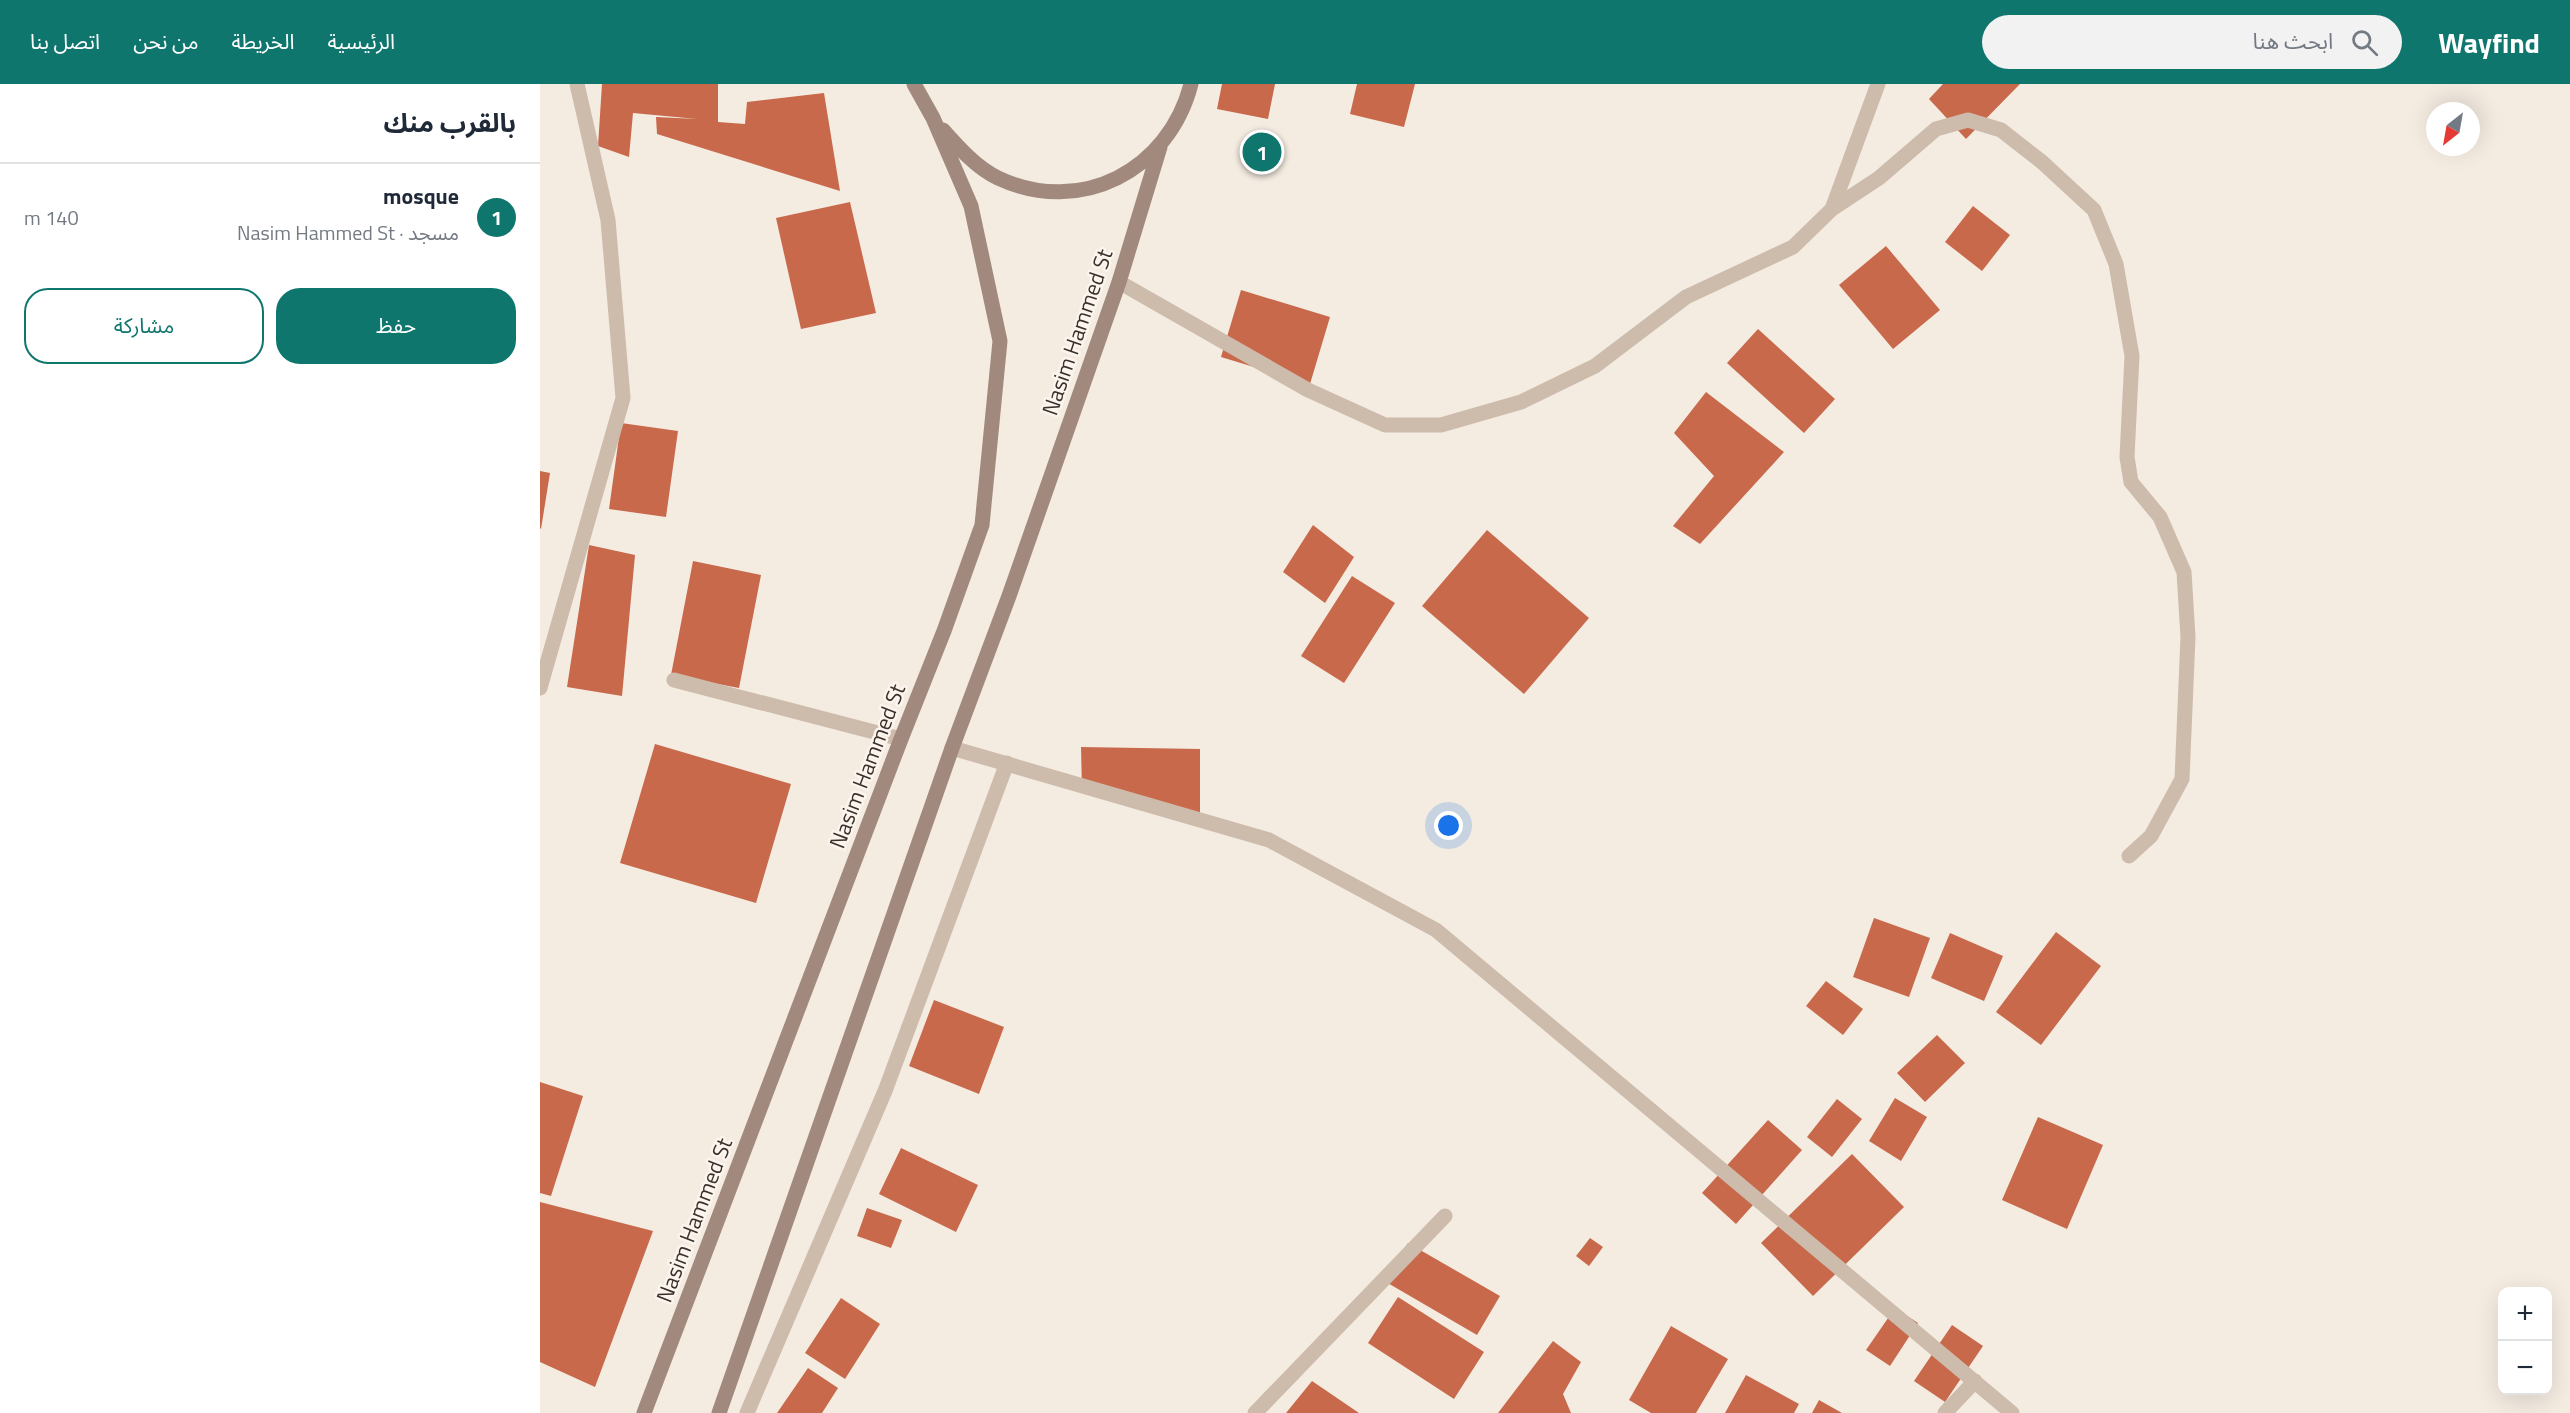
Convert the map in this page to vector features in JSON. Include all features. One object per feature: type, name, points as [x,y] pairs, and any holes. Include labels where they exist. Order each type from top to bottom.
[{"type":"main road","points":[[915,84],[933,118],[962,152],[998,178],[1040,191],[1085,190],[1126,175],[1161,147],[1180,118],[1191,84]]},
{"type":"main road","points":[[926,84],[933,118]]},
{"type":"main road","name":"Nasim Hammed St","points":[[644,1413],[944,631],[982,525],[1000,341],[971,206],[933,118]]},
{"type":"main road","name":"Nasim Hammed St","points":[[724,1409],[952,748],[1009,596],[1119,282],[1161,147]]},
{"type":"street","points":[[540,688],[546,646],[623,399],[608,220],[577,84]]},
{"type":"street","points":[[1832,209],[1878,84]]},
{"type":"street","points":[[1119,282],[1308,390],[1385,425],[1441,425],[1521,402],[1595,366],[1686,297],[1793,247],[1832,209],[1879,178],[1936,129],[1968,120],[2001,130],[2042,162],[2094,210],[2116,264],[2132,356],[2127,457],[2131,483],[2160,517],[2184,572],[2188,637],[2182,780],[2151,836],[2129,856]]},
{"type":"street","points":[[674,680],[901,739]]},
{"type":"street","points":[[952,748],[1269,840],[1436,930],[2012,1413]]},
{"type":"street","points":[[747,1413],[885,1091],[1007,763]]},
{"type":"street","points":[[1255,1413],[1445,1216]]},
{"type":"street","points":[[1945,1413],[1975,1381]]},
{"type":"building","points":[[602,84],[718,84],[718,122],[745,124],[747,102],[824,93],[840,191],[657,134],[656,117],[697,119],[633,113],[629,157],[598,146]]},
{"type":"building","points":[[1222,84],[1275,84],[1268,119],[1217,109]]},
{"type":"building","points":[[1357,84],[1415,84],[1404,127],[1350,114]]},
{"type":"building","points":[[1943,84],[2020,84],[1966,139],[1929,99]]},
{"type":"building","points":[[850,202],[876,313],[801,329],[776,218]]},
{"type":"building","points":[[1973,206],[2010,235],[1982,271],[1945,242]]},
{"type":"building","points":[[1886,246],[1940,310],[1893,349],[1839,285]]},
{"type":"building","points":[[1241,290],[1330,317],[1310,384],[1221,357]]},
{"type":"building","points":[[1758,329],[1835,399],[1804,433],[1727,363]]},
{"type":"building","points":[[1706,392],[1784,452],[1700,544],[1673,526],[1714,476],[1674,433]]},
{"type":"building","points":[[621,423],[678,431],[666,517],[609,509]]},
{"type":"building","points":[[540,471],[550,473],[541,529],[540,528]]},
{"type":"building","points":[[1313,525],[1354,557],[1325,603],[1283,572]]},
{"type":"building","points":[[1487,530],[1589,618],[1524,694],[1422,606]]},
{"type":"building","points":[[589,545],[635,555],[622,696],[567,687]]},
{"type":"building","points":[[693,561],[761,575],[739,688],[671,675]]},
{"type":"building","points":[[1352,576],[1395,603],[1344,683],[1301,656]]},
{"type":"building","points":[[655,744],[791,784],[756,903],[620,863]]},
{"type":"building","points":[[1081,747],[1200,749],[1200,827],[1082,791]]},
{"type":"building","points":[[1874,918],[1930,938],[1909,997],[1853,977]]},
{"type":"building","points":[[2056,932],[2101,966],[2041,1045],[1996,1012]]},
{"type":"building","points":[[1950,933],[2003,956],[1984,1001],[1931,978]]},
{"type":"building","points":[[1826,981],[1863,1009],[1843,1035],[1806,1006]]},
{"type":"building","points":[[934,1000],[1004,1027],[979,1094],[909,1066]]},
{"type":"building","points":[[1937,1035],[1965,1063],[1925,1102],[1897,1073]]},
{"type":"building","points":[[540,1082],[583,1096],[551,1196],[540,1193]]},
{"type":"building","points":[[1895,1098],[1927,1117],[1901,1161],[1869,1141]]},
{"type":"building","points":[[1837,1099],[1862,1119],[1832,1157],[1807,1137]]},
{"type":"building","points":[[2038,1117],[2103,1145],[2067,1229],[2002,1200]]},
{"type":"building","points":[[1768,1120],[1802,1150],[1736,1224],[1702,1193]]},
{"type":"building","points":[[901,1148],[978,1185],[956,1232],[879,1194]]},
{"type":"building","points":[[1852,1154],[1904,1207],[1813,1296],[1761,1243]]},
{"type":"building","points":[[540,1202],[653,1231],[595,1387],[540,1362]]},
{"type":"building","points":[[867,1208],[902,1220],[891,1248],[857,1236]]},
{"type":"building","points":[[1590,1238],[1603,1247],[1589,1266],[1576,1256]]},
{"type":"building","points":[[1408,1243],[1500,1296],[1477,1335],[1386,1282]]},
{"type":"building","points":[[1398,1297],[1484,1352],[1454,1399],[1368,1343]]},
{"type":"building","points":[[841,1298],[880,1324],[845,1379],[805,1353]]},
{"type":"building","points":[[1895,1308],[1918,1323],[1890,1366],[1866,1350]]},
{"type":"building","points":[[1952,1325],[1983,1346],[1945,1402],[1914,1381]]},
{"type":"building","points":[[1671,1326],[1728,1359],[1696,1413],[1651,1413],[1629,1400]]},
{"type":"building","points":[[1553,1341],[1581,1362],[1563,1394],[1571,1413],[1498,1413]]},
{"type":"building","points":[[808,1368],[838,1388],[822,1413],[777,1413]]},
{"type":"building","points":[[1746,1375],[1799,1404],[1794,1413],[1725,1413]]},
{"type":"building","points":[[1312,1381],[1359,1413],[1286,1413]]},
{"type":"building","points":[[1819,1400],[1842,1413],[1812,1413]]},
{"type":"place","name":"mosque","points":[[1262,152]]}]
